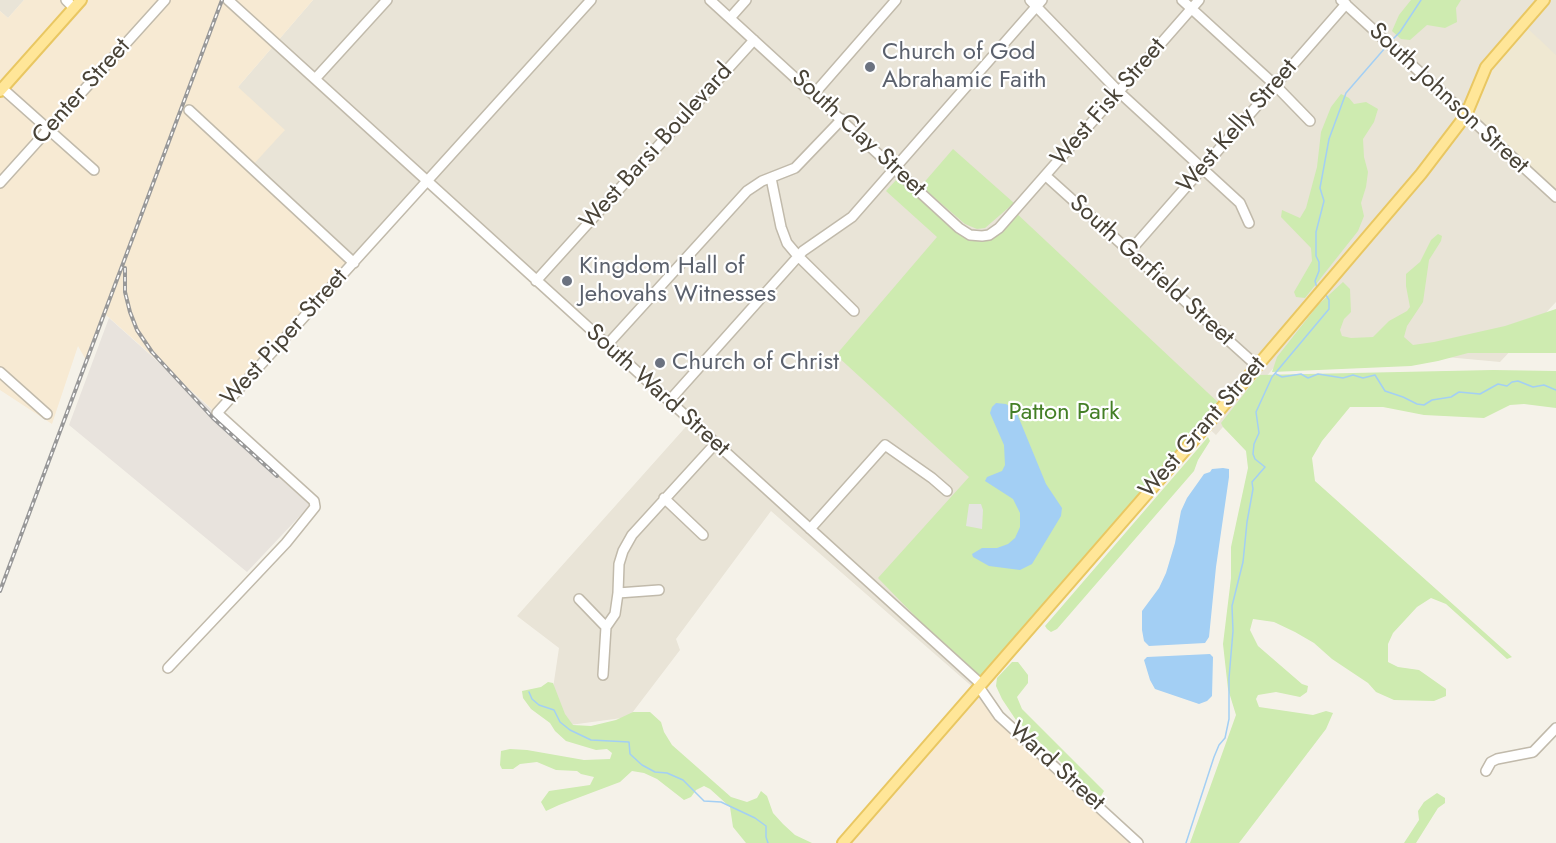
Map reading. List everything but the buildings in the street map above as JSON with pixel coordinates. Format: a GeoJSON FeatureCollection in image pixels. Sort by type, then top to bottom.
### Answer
{"type":"FeatureCollection","features":[{"type":"Feature","properties":{"kind":"main road","name":"West Grant Street"},"geometry":{"type":"LineString","coordinates":[[843,843],[1421,174],[1466,115],[1486,68],[1544,0]]}},
{"type":"Feature","properties":{"kind":"main road"},"geometry":{"type":"LineString","coordinates":[[1,89],[74,2]]}},
{"type":"Feature","properties":{"kind":"street","name":"Center Street"},"geometry":{"type":"LineString","coordinates":[[0,183],[165,0]]}},
{"type":"Feature","properties":{"kind":"street"},"geometry":{"type":"LineString","coordinates":[[315,79],[387,0]]}},
{"type":"Feature","properties":{"kind":"street","name":"West Piper Street"},"geometry":{"type":"LineString","coordinates":[[168,668],[286,543],[315,507],[314,501],[217,413],[591,0]]}},
{"type":"Feature","properties":{"kind":"street","name":"South Clay Street"},"geometry":{"type":"LineString","coordinates":[[710,0],[959,228],[970,235],[989,235],[999,228],[1019,205]]}},
{"type":"Feature","properties":{"kind":"street"},"geometry":{"type":"LineString","coordinates":[[730,18],[746,0]]}},
{"type":"Feature","properties":{"kind":"street"},"geometry":{"type":"LineString","coordinates":[[814,94],[896,0]]}},
{"type":"Feature","properties":{"kind":"street"},"geometry":{"type":"LineString","coordinates":[[1182,0],[1275,85],[1310,121]]}},
{"type":"Feature","properties":{"kind":"street","name":"West Fisk Street"},"geometry":{"type":"LineString","coordinates":[[1019,205],[1199,0]]}},
{"type":"Feature","properties":{"kind":"street","name":"South Ward Street"},"geometry":{"type":"LineString","coordinates":[[231,1],[980,686]]}},
{"type":"Feature","properties":{"kind":"street"},"geometry":{"type":"LineString","coordinates":[[669,401],[798,256],[852,217],[1036,2],[1119,92],[1240,203],[1249,223]]}},
{"type":"Feature","properties":{"kind":"street","name":"South Johnson Street"},"geometry":{"type":"LineString","coordinates":[[1343,2],[1556,197]]}},
{"type":"Feature","properties":{"kind":"street","name":"West Kelly Street"},"geometry":{"type":"LineString","coordinates":[[1130,251],[1275,85],[1343,2]]}},
{"type":"Feature","properties":{"kind":"street","name":"West Barsi Boulevard"},"geometry":{"type":"LineString","coordinates":[[536,281],[754,40]]}},
{"type":"Feature","properties":{"kind":"street"},"geometry":{"type":"LineString","coordinates":[[1,89],[94,170]]}},
{"type":"Feature","properties":{"kind":"street"},"geometry":{"type":"LineString","coordinates":[[189,110],[354,263]]}},
{"type":"Feature","properties":{"kind":"street"},"geometry":{"type":"LineString","coordinates":[[607,345],[747,191],[795,168],[842,119]]}},
{"type":"Feature","properties":{"kind":"street","name":"South Garfield Street"},"geometry":{"type":"LineString","coordinates":[[1046,176],[1257,366]]}},
{"type":"Feature","properties":{"kind":"street"},"geometry":{"type":"LineString","coordinates":[[771,178],[781,227],[788,243],[798,256],[854,311]]}},
{"type":"Feature","properties":{"kind":"street"},"geometry":{"type":"LineString","coordinates":[[0,372],[47,414]]}},
{"type":"Feature","properties":{"kind":"street"},"geometry":{"type":"LineString","coordinates":[[603,675],[606,627],[615,614],[619,564],[623,551],[632,535],[715,444]]}},
{"type":"Feature","properties":{"kind":"street"},"geometry":{"type":"LineString","coordinates":[[810,529],[885,445],[948,492]]}},
{"type":"Feature","properties":{"kind":"street"},"geometry":{"type":"LineString","coordinates":[[664,498],[703,535]]}},
{"type":"Feature","properties":{"kind":"street"},"geometry":{"type":"LineString","coordinates":[[618,593],[659,590]]}},
{"type":"Feature","properties":{"kind":"street"},"geometry":{"type":"LineString","coordinates":[[579,599],[606,627]]}},
{"type":"Feature","properties":{"kind":"street","name":"Ward Street"},"geometry":{"type":"LineString","coordinates":[[980,686],[999,716],[1138,843]]}},
{"type":"Feature","properties":{"kind":"street"},"geometry":{"type":"LineString","coordinates":[[1486,771],[1491,762],[1497,759],[1533,752],[1556,728]]}},
{"type":"Feature","properties":{"kind":"shaded area"},"geometry":{"type":"Polygon","coordinates":[[[0,0],[24,0],[8,18],[0,11],[0,0]]]}},
{"type":"Feature","properties":{"kind":"shaded area"},"geometry":{"type":"Polygon","coordinates":[[[24,0],[313,0],[238,87],[285,130],[251,167],[354,263],[213,410],[105,314],[86,360],[78,346],[52,424],[0,390],[0,11],[8,18],[24,0]]]}},
{"type":"Feature","properties":{"kind":"shaded area"},"geometry":{"type":"Polygon","coordinates":[[[313,0],[1556,0],[1556,302],[1500,362],[1295,343],[1216,435],[1206,426],[976,690],[771,511],[676,639],[680,650],[629,717],[570,725],[552,695],[559,648],[517,616],[691,421],[428,181],[354,263],[251,167],[238,87],[313,0]]]}},
{"type":"Feature","properties":{"kind":"shaded area"},"geometry":{"type":"Polygon","coordinates":[[[1523,24],[1556,55],[1556,197],[1466,115],[1478,83],[1523,24]]]}},
{"type":"Feature","properties":{"kind":"shaded area"},"geometry":{"type":"Polygon","coordinates":[[[109,318],[314,501],[247,572],[69,425],[109,318]]]}},
{"type":"Feature","properties":{"kind":"shaded area"},"geometry":{"type":"Polygon","coordinates":[[[969,504],[981,504],[982,529],[966,526],[969,504]]]}},
{"type":"Feature","properties":{"kind":"shaded area"},"geometry":{"type":"Polygon","coordinates":[[[979,687],[994,707],[1138,843],[843,843],[979,687]]]}},
{"type":"Feature","properties":{"kind":"green space"},"geometry":{"type":"Polygon","coordinates":[[[1411,0],[1461,0],[1456,8],[1457,22],[1445,28],[1427,25],[1410,40],[1401,39],[1392,31],[1399,15],[1411,0]]]}},
{"type":"Feature","properties":{"kind":"green space"},"geometry":{"type":"Polygon","coordinates":[[[1341,94],[1354,104],[1366,102],[1378,109],[1374,122],[1363,139],[1368,172],[1361,203],[1364,216],[1358,231],[1305,298],[1296,297],[1294,292],[1312,261],[1311,248],[1281,217],[1282,210],[1300,218],[1306,208],[1317,167],[1321,132],[1331,107],[1341,94]]]}},
{"type":"Feature","properties":{"kind":"green space"},"geometry":{"type":"Polygon","coordinates":[[[953,149],[1014,203],[985,228],[977,229],[965,224],[921,186],[953,149]]]}},
{"type":"Feature","properties":{"kind":"green space","name":"Patton Park"},"geometry":{"type":"Polygon","coordinates":[[[897,179],[955,231],[961,229],[982,236],[1014,211],[1223,407],[981,684],[878,578],[969,477],[836,355],[937,237],[886,191],[897,179]]]}},
{"type":"Feature","properties":{"kind":"green space"},"geometry":{"type":"Polygon","coordinates":[[[1438,234],[1442,236],[1441,241],[1429,260],[1423,302],[1407,326],[1404,337],[1413,345],[1434,342],[1505,326],[1556,309],[1556,353],[1468,353],[1411,366],[1272,372],[1277,357],[1318,305],[1343,282],[1350,289],[1351,312],[1344,319],[1340,330],[1342,336],[1373,337],[1389,321],[1407,311],[1410,307],[1406,274],[1420,262],[1431,240],[1438,234]]]}},
{"type":"Feature","properties":{"kind":"green space"},"geometry":{"type":"Polygon","coordinates":[[[1493,370],[1556,371],[1556,408],[1524,404],[1510,405],[1484,418],[1424,415],[1383,407],[1350,407],[1322,441],[1312,458],[1315,481],[1512,657],[1507,659],[1446,604],[1431,598],[1417,607],[1393,633],[1388,644],[1388,662],[1398,667],[1419,670],[1446,689],[1446,696],[1434,701],[1394,700],[1376,692],[1368,683],[1332,659],[1314,643],[1295,632],[1274,622],[1253,619],[1250,630],[1258,646],[1302,684],[1308,686],[1307,692],[1300,697],[1276,692],[1258,695],[1256,699],[1259,707],[1313,715],[1326,711],[1333,713],[1326,729],[1239,843],[1190,843],[1236,715],[1228,689],[1223,644],[1231,578],[1231,547],[1248,468],[1246,451],[1221,423],[1259,375],[1493,370]]]}},
{"type":"Feature","properties":{"kind":"green space"},"geometry":{"type":"Polygon","coordinates":[[[1208,437],[1210,441],[1194,471],[1057,629],[1051,632],[1047,629],[1045,626],[1208,437]]]}},
{"type":"Feature","properties":{"kind":"green space"},"geometry":{"type":"Polygon","coordinates":[[[1012,662],[1018,662],[1028,675],[1028,683],[1017,697],[1022,709],[1104,791],[1101,796],[1096,795],[1016,720],[1002,699],[996,686],[997,678],[1012,662]]]}},
{"type":"Feature","properties":{"kind":"green space"},"geometry":{"type":"Polygon","coordinates":[[[548,682],[553,683],[565,714],[573,725],[591,726],[616,720],[633,712],[650,712],[661,722],[672,745],[731,797],[747,802],[757,798],[761,791],[767,796],[773,813],[783,824],[795,835],[812,843],[746,843],[733,827],[730,807],[710,789],[704,786],[684,800],[657,779],[632,771],[620,782],[546,811],[541,802],[549,791],[590,785],[594,777],[577,771],[556,770],[537,762],[520,764],[513,769],[502,769],[501,751],[527,750],[584,760],[610,759],[612,753],[607,749],[596,750],[566,741],[550,723],[531,709],[523,698],[522,691],[541,687],[548,682]]]}},
{"type":"Feature","properties":{"kind":"green space"},"geometry":{"type":"Polygon","coordinates":[[[1437,793],[1445,798],[1445,803],[1438,808],[1416,843],[1404,843],[1419,820],[1418,811],[1424,802],[1437,793]]]}},
{"type":"Feature","properties":{"kind":"water"},"geometry":{"type":"Polygon","coordinates":[[[996,403],[1006,404],[1016,411],[1046,484],[1062,508],[1061,516],[1032,564],[1020,570],[989,566],[973,557],[972,554],[982,548],[997,548],[1008,544],[1015,538],[1020,527],[1020,513],[1013,499],[985,481],[987,477],[1002,471],[1005,465],[1004,445],[990,413],[996,403]]]}},
{"type":"Feature","properties":{"kind":"water"},"geometry":{"type":"Polygon","coordinates":[[[1212,469],[1229,469],[1229,477],[1209,637],[1205,643],[1149,646],[1144,641],[1142,611],[1159,588],[1166,573],[1181,511],[1204,474],[1212,469]]]}},
{"type":"Feature","properties":{"kind":"water"},"geometry":{"type":"Polygon","coordinates":[[[1210,654],[1213,657],[1212,696],[1199,704],[1155,689],[1144,660],[1147,657],[1210,654]]]}},
{"type":"Feature","properties":{"kind":"waterway"},"geometry":{"type":"LineString","coordinates":[[1392,40],[1421,0]]}},
{"type":"Feature","properties":{"kind":"waterway"},"geometry":{"type":"LineString","coordinates":[[1317,288],[1315,281],[1319,271],[1319,262],[1316,256],[1316,232],[1324,201],[1320,188],[1329,139],[1346,93],[1385,48]]}},
{"type":"Feature","properties":{"kind":"waterway"},"geometry":{"type":"LineString","coordinates":[[1186,843],[1214,757],[1225,738],[1229,719],[1232,606],[1243,562],[1252,482],[1265,467],[1255,459],[1253,454],[1259,433],[1256,412],[1272,377],[1329,309],[1329,300],[1326,295]]}},
{"type":"Feature","properties":{"kind":"waterway"},"geometry":{"type":"LineString","coordinates":[[1276,374],[1282,377],[1301,374],[1308,378],[1318,374],[1343,378],[1353,375],[1363,378],[1375,375],[1385,391],[1424,405],[1432,400],[1451,397],[1459,392],[1480,394],[1498,384],[1507,386],[1518,381],[1533,387],[1544,385],[1556,390]]}},
{"type":"Feature","properties":{"kind":"waterway"},"geometry":{"type":"LineString","coordinates":[[529,692],[532,699],[539,705],[554,710],[560,722],[570,730],[591,740],[629,742],[630,754],[642,765],[655,772],[667,773],[683,780],[704,801],[721,802],[755,818],[766,826],[768,843]]}},
{"type":"Feature","properties":{"kind":"railway"},"geometry":{"type":"LineString","coordinates":[[0,591],[222,0]]}},
{"type":"Feature","properties":{"kind":"railway"},"geometry":{"type":"LineString","coordinates":[[125,268],[125,292],[130,312],[137,330],[152,352],[213,418],[277,476]]}},
{"type":"Feature","properties":{"kind":"place","name":"Church of God Abrahamic Faith"},"geometry":{"type":"Point","coordinates":[870,67]}},
{"type":"Feature","properties":{"kind":"place","name":"Kingdom Hall of Jehovahs Witnesses"},"geometry":{"type":"Point","coordinates":[567,281]}},
{"type":"Feature","properties":{"kind":"place","name":"Church of Christ"},"geometry":{"type":"Point","coordinates":[660,363]}}]}
